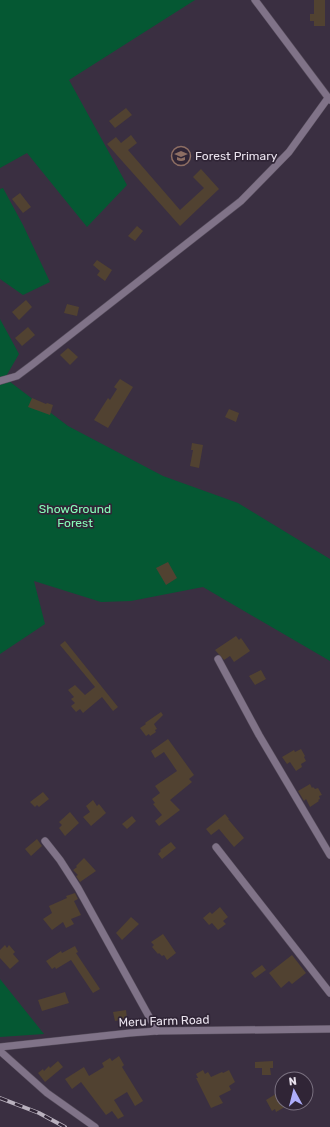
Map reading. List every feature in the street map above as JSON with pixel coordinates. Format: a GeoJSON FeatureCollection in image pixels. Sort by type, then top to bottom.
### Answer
{"type":"FeatureCollection","features":[{"type":"Feature","properties":{"kind":"street"},"geometry":{"type":"LineString","coordinates":[[0,381],[17,376],[241,201],[289,152],[329,99],[255,0]]}},
{"type":"Feature","properties":{"kind":"street"},"geometry":{"type":"LineString","coordinates":[[218,659],[259,735],[330,855]]}},
{"type":"Feature","properties":{"kind":"street"},"geometry":{"type":"LineString","coordinates":[[45,841],[60,860],[78,888],[157,1031]]}},
{"type":"Feature","properties":{"kind":"street"},"geometry":{"type":"LineString","coordinates":[[216,847],[330,993]]}},
{"type":"Feature","properties":{"kind":"street","name":"Meru Farm Road"},"geometry":{"type":"LineString","coordinates":[[0,1047],[130,1032],[330,1029]]}},
{"type":"Feature","properties":{"kind":"street"},"geometry":{"type":"LineString","coordinates":[[0,1051],[47,1093],[95,1127]]}},
{"type":"Feature","properties":{"kind":"green space"},"geometry":{"type":"Polygon","coordinates":[[[0,0],[195,0],[69,80],[127,185],[87,227],[27,153],[0,168],[0,0]]]}},
{"type":"Feature","properties":{"kind":"green space"},"geometry":{"type":"Polygon","coordinates":[[[3,188],[23,225],[50,282],[23,295],[0,279],[0,189],[3,188]]]}},
{"type":"Feature","properties":{"kind":"green space","name":"ShowGround Forest"},"geometry":{"type":"Polygon","coordinates":[[[0,319],[19,354],[5,378],[68,426],[163,476],[238,503],[330,559],[330,661],[203,587],[131,601],[101,602],[34,581],[45,624],[0,654],[0,319]]]}},
{"type":"Feature","properties":{"kind":"green space"},"geometry":{"type":"Polygon","coordinates":[[[0,979],[44,1034],[0,1037],[0,979]]]}},
{"type":"Feature","properties":{"kind":"building"},"geometry":{"type":"Polygon","coordinates":[[[314,0],[325,0],[325,26],[314,26],[314,21],[310,21],[310,14],[314,14],[314,0]]]}},
{"type":"Feature","properties":{"kind":"building"},"geometry":{"type":"Polygon","coordinates":[[[126,108],[132,115],[115,128],[109,121],[126,108]]]}},
{"type":"Feature","properties":{"kind":"building"},"geometry":{"type":"Polygon","coordinates":[[[131,135],[137,143],[128,150],[180,210],[204,188],[193,177],[201,169],[219,189],[180,226],[107,144],[116,137],[121,143],[131,135]]]}},
{"type":"Feature","properties":{"kind":"building"},"geometry":{"type":"Polygon","coordinates":[[[20,193],[31,207],[23,213],[12,199],[20,193]]]}},
{"type":"Feature","properties":{"kind":"building"},"geometry":{"type":"Polygon","coordinates":[[[137,226],[143,231],[135,241],[128,236],[137,226]]]}},
{"type":"Feature","properties":{"kind":"building"},"geometry":{"type":"Polygon","coordinates":[[[97,260],[112,270],[105,281],[97,275],[100,271],[93,265],[97,260]]]}},
{"type":"Feature","properties":{"kind":"building"},"geometry":{"type":"Polygon","coordinates":[[[26,300],[32,307],[19,320],[12,312],[26,300]]]}},
{"type":"Feature","properties":{"kind":"building"},"geometry":{"type":"Polygon","coordinates":[[[67,304],[79,307],[77,316],[64,313],[67,304]]]}},
{"type":"Feature","properties":{"kind":"building"},"geometry":{"type":"Polygon","coordinates":[[[28,327],[35,335],[22,346],[15,338],[28,327]]]}},
{"type":"Feature","properties":{"kind":"building"},"geometry":{"type":"Polygon","coordinates":[[[68,348],[78,357],[70,365],[60,355],[68,348]]]}},
{"type":"Feature","properties":{"kind":"building"},"geometry":{"type":"Polygon","coordinates":[[[120,379],[133,387],[108,428],[94,420],[108,398],[110,400],[117,389],[114,387],[120,379]]]}},
{"type":"Feature","properties":{"kind":"building"},"geometry":{"type":"Polygon","coordinates":[[[32,398],[46,404],[53,405],[50,415],[28,407],[32,398]]]}},
{"type":"Feature","properties":{"kind":"building"},"geometry":{"type":"Polygon","coordinates":[[[229,409],[239,413],[236,422],[225,417],[229,409]]]}},
{"type":"Feature","properties":{"kind":"building"},"geometry":{"type":"Polygon","coordinates":[[[192,443],[203,445],[199,468],[190,466],[193,450],[191,450],[192,443]]]}},
{"type":"Feature","properties":{"kind":"building"},"geometry":{"type":"Polygon","coordinates":[[[168,562],[177,578],[166,585],[156,568],[168,562]]]}},
{"type":"Feature","properties":{"kind":"building"},"geometry":{"type":"Polygon","coordinates":[[[236,636],[239,640],[241,638],[250,651],[234,662],[230,656],[224,660],[215,650],[236,636]]]}},
{"type":"Feature","properties":{"kind":"building"},"geometry":{"type":"Polygon","coordinates":[[[65,641],[118,707],[113,711],[102,697],[83,713],[80,709],[76,712],[71,706],[75,703],[71,699],[74,697],[68,690],[75,685],[85,695],[95,687],[60,645],[65,641]]]}},
{"type":"Feature","properties":{"kind":"building"},"geometry":{"type":"Polygon","coordinates":[[[261,670],[266,679],[255,685],[249,676],[261,670]]]}},
{"type":"Feature","properties":{"kind":"building"},"geometry":{"type":"Polygon","coordinates":[[[161,712],[163,715],[154,724],[157,729],[155,730],[156,732],[150,736],[149,734],[146,736],[140,728],[161,712]]]}},
{"type":"Feature","properties":{"kind":"building"},"geometry":{"type":"Polygon","coordinates":[[[168,739],[194,775],[189,779],[192,782],[170,800],[180,810],[159,826],[155,821],[162,815],[153,804],[155,803],[152,799],[160,793],[155,786],[177,771],[164,752],[155,758],[151,751],[168,739]]]}},
{"type":"Feature","properties":{"kind":"building"},"geometry":{"type":"Polygon","coordinates":[[[301,749],[306,761],[301,764],[302,767],[296,771],[290,762],[287,764],[282,757],[294,750],[295,752],[301,749]]]}},
{"type":"Feature","properties":{"kind":"building"},"geometry":{"type":"Polygon","coordinates":[[[310,784],[312,788],[318,788],[322,795],[319,796],[319,801],[310,807],[306,799],[304,801],[298,791],[310,784]]]}},
{"type":"Feature","properties":{"kind":"building"},"geometry":{"type":"Polygon","coordinates":[[[43,792],[49,799],[39,807],[37,805],[35,807],[30,802],[43,792]]]}},
{"type":"Feature","properties":{"kind":"building"},"geometry":{"type":"Polygon","coordinates":[[[93,800],[97,806],[99,804],[106,813],[91,826],[83,817],[90,812],[86,806],[93,800]]]}},
{"type":"Feature","properties":{"kind":"building"},"geometry":{"type":"Polygon","coordinates":[[[70,812],[79,823],[65,836],[59,828],[62,825],[59,822],[70,812]]]}},
{"type":"Feature","properties":{"kind":"building"},"geometry":{"type":"Polygon","coordinates":[[[225,814],[244,838],[234,847],[219,829],[211,835],[206,829],[225,814]]]}},
{"type":"Feature","properties":{"kind":"building"},"geometry":{"type":"Polygon","coordinates":[[[132,816],[136,821],[127,829],[122,824],[132,816]]]}},
{"type":"Feature","properties":{"kind":"building"},"geometry":{"type":"Polygon","coordinates":[[[37,839],[42,846],[31,856],[25,849],[37,839]]]}},
{"type":"Feature","properties":{"kind":"building"},"geometry":{"type":"Polygon","coordinates":[[[171,842],[176,848],[162,859],[158,854],[161,851],[160,850],[171,842]]]}},
{"type":"Feature","properties":{"kind":"building"},"geometry":{"type":"Polygon","coordinates":[[[84,858],[96,871],[80,882],[76,876],[78,875],[73,870],[84,858]]]}},
{"type":"Feature","properties":{"kind":"building"},"geometry":{"type":"Polygon","coordinates":[[[75,893],[78,899],[74,901],[81,915],[71,919],[74,924],[66,928],[63,922],[52,930],[43,919],[52,913],[49,906],[67,898],[66,896],[75,893]]]}},
{"type":"Feature","properties":{"kind":"building"},"geometry":{"type":"Polygon","coordinates":[[[220,907],[228,917],[223,921],[226,924],[218,930],[212,923],[209,925],[203,918],[210,912],[212,914],[220,907]]]}},
{"type":"Feature","properties":{"kind":"building"},"geometry":{"type":"Polygon","coordinates":[[[131,917],[139,924],[122,940],[116,933],[131,917]]]}},
{"type":"Feature","properties":{"kind":"building"},"geometry":{"type":"Polygon","coordinates":[[[163,934],[176,953],[167,960],[164,955],[162,956],[159,953],[158,954],[152,947],[154,945],[151,942],[163,934]]]}},
{"type":"Feature","properties":{"kind":"building"},"geometry":{"type":"Polygon","coordinates":[[[5,945],[7,948],[9,945],[15,952],[13,954],[19,961],[10,969],[0,958],[0,950],[5,945]]]}},
{"type":"Feature","properties":{"kind":"building"},"geometry":{"type":"Polygon","coordinates":[[[75,946],[78,952],[76,953],[100,989],[93,993],[71,960],[56,969],[55,967],[52,969],[46,961],[61,951],[62,953],[75,946]]]}},
{"type":"Feature","properties":{"kind":"building"},"geometry":{"type":"Polygon","coordinates":[[[292,955],[306,973],[292,984],[289,981],[281,988],[269,973],[292,955]]]}},
{"type":"Feature","properties":{"kind":"building"},"geometry":{"type":"Polygon","coordinates":[[[262,965],[266,970],[255,978],[251,973],[262,965]]]}},
{"type":"Feature","properties":{"kind":"building"},"geometry":{"type":"Polygon","coordinates":[[[65,992],[69,1003],[42,1011],[38,1000],[65,992]]]}},
{"type":"Feature","properties":{"kind":"building"},"geometry":{"type":"Polygon","coordinates":[[[126,1010],[127,1019],[115,1021],[113,1012],[126,1010]]]}},
{"type":"Feature","properties":{"kind":"building"},"geometry":{"type":"Polygon","coordinates":[[[119,1056],[124,1065],[122,1067],[143,1101],[135,1106],[127,1092],[114,1100],[124,1116],[118,1119],[112,1111],[106,1115],[81,1082],[72,1089],[65,1079],[84,1067],[89,1076],[104,1067],[102,1063],[110,1058],[112,1061],[119,1056]]]}},
{"type":"Feature","properties":{"kind":"building"},"geometry":{"type":"Polygon","coordinates":[[[58,1061],[63,1067],[45,1082],[38,1073],[43,1069],[44,1071],[49,1066],[50,1068],[58,1061]]]}},
{"type":"Feature","properties":{"kind":"building"},"geometry":{"type":"Polygon","coordinates":[[[273,1061],[273,1068],[270,1068],[271,1075],[262,1075],[262,1068],[255,1068],[255,1062],[273,1061]]]}},
{"type":"Feature","properties":{"kind":"building"},"geometry":{"type":"Polygon","coordinates":[[[203,1070],[205,1074],[208,1072],[211,1077],[229,1070],[235,1082],[229,1086],[231,1090],[219,1096],[223,1103],[211,1108],[196,1078],[198,1078],[196,1074],[203,1070]]]}},
{"type":"Feature","properties":{"kind":"building"},"geometry":{"type":"Polygon","coordinates":[[[274,1095],[274,1110],[272,1111],[266,1100],[274,1095]]]}},
{"type":"Feature","properties":{"kind":"railway"},"geometry":{"type":"LineString","coordinates":[[0,1098],[39,1113],[65,1127]]}},
{"type":"Feature","properties":{"kind":"place","name":"Forest Primary"},"geometry":{"type":"Point","coordinates":[181,156]}}]}
